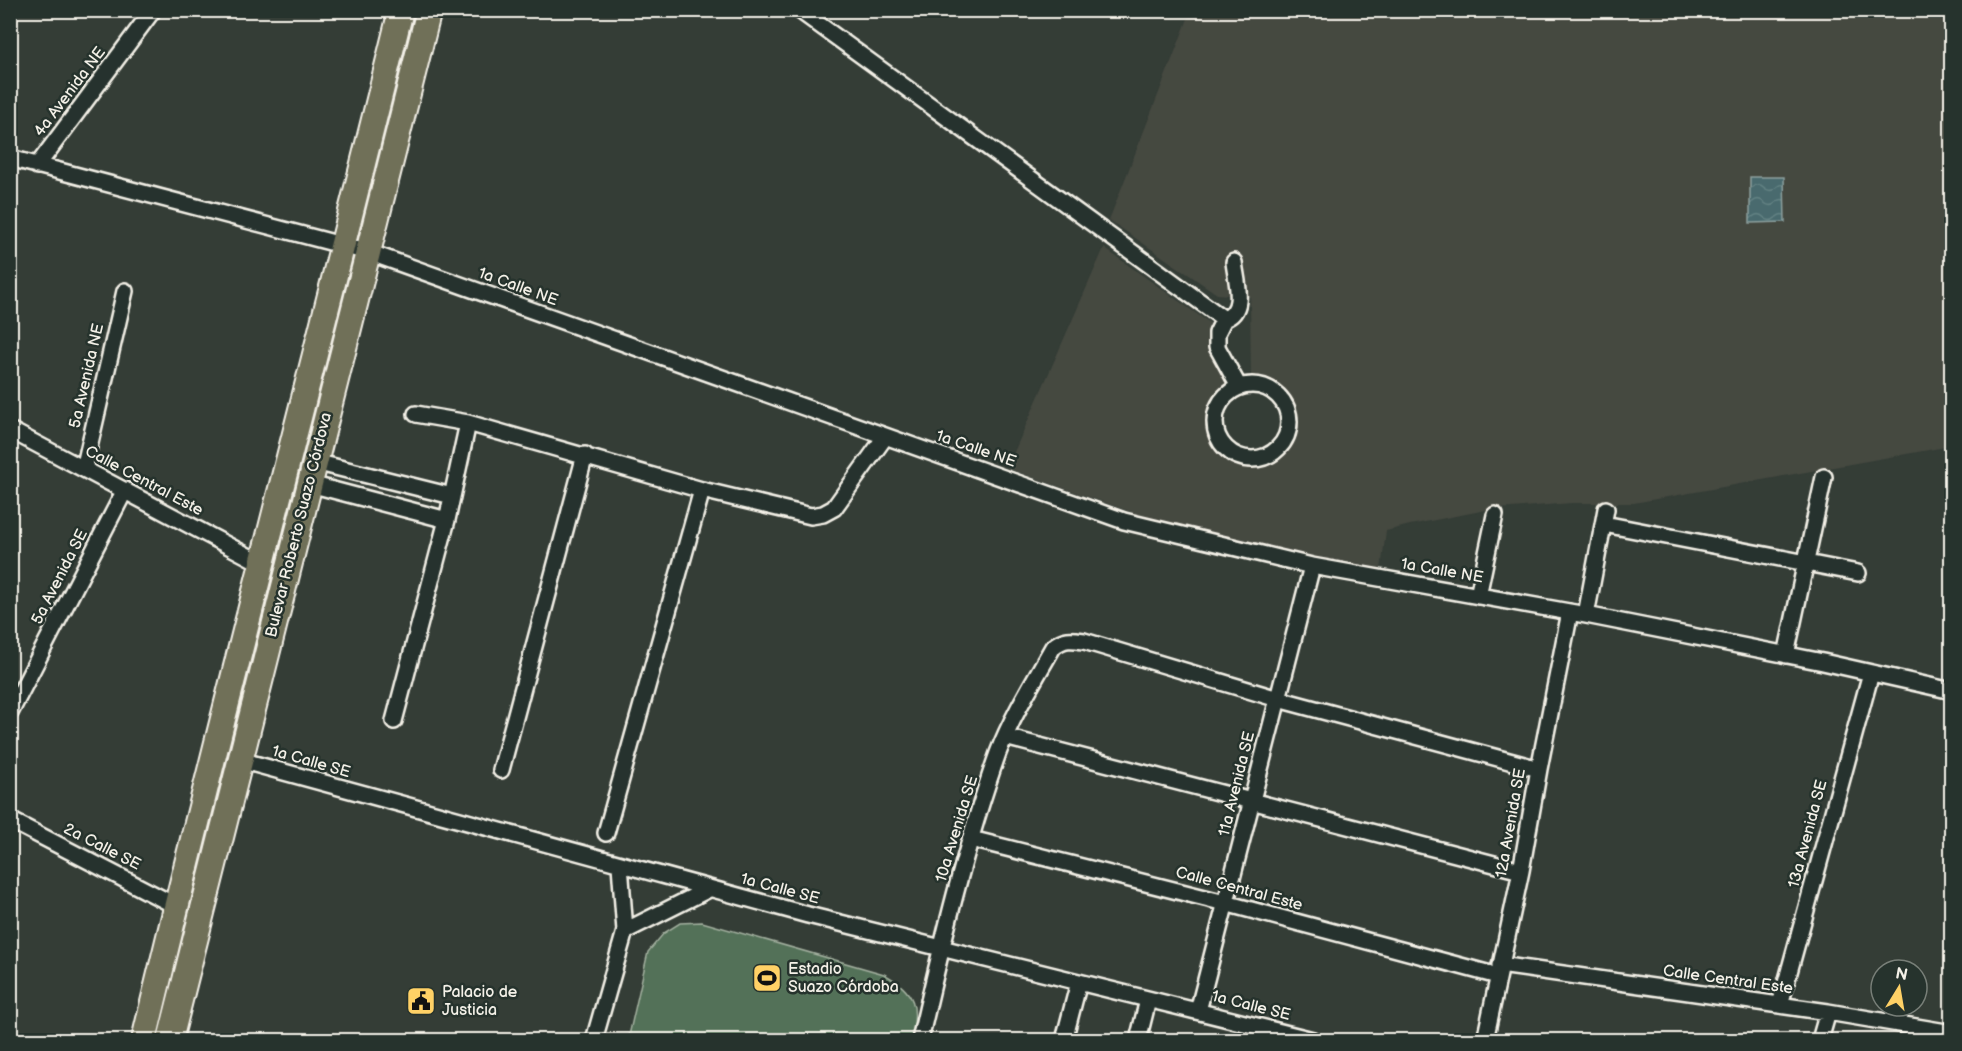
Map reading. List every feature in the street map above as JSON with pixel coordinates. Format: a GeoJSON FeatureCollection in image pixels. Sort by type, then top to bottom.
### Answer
{"type":"FeatureCollection","features":[{"type":"Feature","properties":{"kind":"main road","name":"Bulevar Roberto Suazo Córdova"},"geometry":{"type":"LineString","coordinates":[[144,1041],[261,563],[344,244],[401,10]]}},
{"type":"Feature","properties":{"kind":"main road","name":"Bulevar Roberto Suazo Córdova"},"geometry":{"type":"LineString","coordinates":[[170,1041],[429,10]]}},
{"type":"Feature","properties":{"kind":"street","name":"4a Avenida NE"},"geometry":{"type":"LineString","coordinates":[[37,166],[153,10]]}},
{"type":"Feature","properties":{"kind":"street"},"geometry":{"type":"LineString","coordinates":[[799,10],[1224,319]]}},
{"type":"Feature","properties":{"kind":"street","name":"1a Calle NE"},"geometry":{"type":"LineString","coordinates":[[10,158],[344,244],[1124,521],[1312,566],[1586,615],[1952,691]]}},
{"type":"Feature","properties":{"kind":"street"},"geometry":{"type":"LineString","coordinates":[[1234,262],[1239,301],[1231,316],[1224,319],[1217,333],[1217,347],[1239,387]]}},
{"type":"Feature","properties":{"kind":"street","name":"5a Avenida NE"},"geometry":{"type":"LineString","coordinates":[[84,469],[125,291]]}},
{"type":"Feature","properties":{"kind":"street"},"geometry":{"type":"LineString","coordinates":[[1251,385],[1273,391],[1282,399],[1288,410],[1290,421],[1284,443],[1266,458],[1254,460],[1232,454],[1217,435],[1216,412],[1229,393],[1239,387],[1251,385]]}},
{"type":"Feature","properties":{"kind":"street"},"geometry":{"type":"LineString","coordinates":[[416,414],[468,423],[702,489],[811,516],[823,514],[834,508],[885,437]]}},
{"type":"Feature","properties":{"kind":"street"},"geometry":{"type":"LineString","coordinates":[[394,721],[447,520],[468,423]]}},
{"type":"Feature","properties":{"kind":"street","name":"Calle Central Este"},"geometry":{"type":"LineString","coordinates":[[10,430],[261,563]]}},
{"type":"Feature","properties":{"kind":"street"},"geometry":{"type":"LineString","coordinates":[[501,770],[585,455]]}},
{"type":"Feature","properties":{"kind":"street"},"geometry":{"type":"LineString","coordinates":[[313,473],[452,496]]}},
{"type":"Feature","properties":{"kind":"street"},"geometry":{"type":"LineString","coordinates":[[313,473],[447,520]]}},
{"type":"Feature","properties":{"kind":"street"},"geometry":{"type":"LineString","coordinates":[[1786,655],[1824,477]]}},
{"type":"Feature","properties":{"kind":"street"},"geometry":{"type":"LineString","coordinates":[[606,833],[702,489]]}},
{"type":"Feature","properties":{"kind":"street","name":"5a Avenida SE"},"geometry":{"type":"LineString","coordinates":[[10,713],[124,490]]}},
{"type":"Feature","properties":{"kind":"street"},"geometry":{"type":"LineString","coordinates":[[1478,596],[1494,515]]}},
{"type":"Feature","properties":{"kind":"street"},"geometry":{"type":"LineString","coordinates":[[1586,615],[1605,517],[1858,573]]}},
{"type":"Feature","properties":{"kind":"street","name":"11a Avenida SE"},"geometry":{"type":"LineString","coordinates":[[1198,1011],[1312,566]]}},
{"type":"Feature","properties":{"kind":"street","name":"12a Avenida SE"},"geometry":{"type":"LineString","coordinates":[[1485,1041],[1521,871],[1570,612]]}},
{"type":"Feature","properties":{"kind":"street","name":"10a Avenida SE"},"geometry":{"type":"LineString","coordinates":[[920,1041],[940,949],[971,839],[1005,737],[1053,647],[1069,638],[1084,641],[1278,699]]}},
{"type":"Feature","properties":{"kind":"street","name":"13a Avenida SE"},"geometry":{"type":"LineString","coordinates":[[1780,1005],[1871,673]]}},
{"type":"Feature","properties":{"kind":"street"},"geometry":{"type":"LineString","coordinates":[[1278,699],[1539,769]]}},
{"type":"Feature","properties":{"kind":"street"},"geometry":{"type":"LineString","coordinates":[[1005,737],[1521,871]]}},
{"type":"Feature","properties":{"kind":"street","name":"1a Calle SE"},"geometry":{"type":"LineString","coordinates":[[240,760],[709,889],[940,949],[1198,1011],[1259,1034],[1313,1041]]}},
{"type":"Feature","properties":{"kind":"street","name":"2a Calle SE"},"geometry":{"type":"LineString","coordinates":[[10,820],[176,906]]}},
{"type":"Feature","properties":{"kind":"street","name":"Calle Central Este"},"geometry":{"type":"LineString","coordinates":[[971,839],[1499,970],[1780,1005],[1952,1033]]}},
{"type":"Feature","properties":{"kind":"street"},"geometry":{"type":"LineString","coordinates":[[594,1041],[625,931],[620,865]]}},
{"type":"Feature","properties":{"kind":"street"},"geometry":{"type":"LineString","coordinates":[[625,931],[709,889]]}},
{"type":"Feature","properties":{"kind":"street"},"geometry":{"type":"LineString","coordinates":[[1064,1041],[1079,982]]}},
{"type":"Feature","properties":{"kind":"street"},"geometry":{"type":"LineString","coordinates":[[1138,1041],[1148,1000]]}},
{"type":"Feature","properties":{"kind":"street"},"geometry":{"type":"LineString","coordinates":[[1820,1041],[1828,1012]]}},
{"type":"Feature","properties":{"kind":"shaded area"},"geometry":{"type":"Polygon","coordinates":[[[1191,11],[1951,11],[1951,446],[1634,503],[1572,503],[1486,510],[1410,525],[1386,531],[1381,570],[1254,544],[1134,513],[1007,468],[1104,248],[1221,331],[1227,382],[1219,389],[1210,404],[1207,420],[1211,438],[1219,456],[1256,469],[1277,459],[1293,444],[1296,427],[1294,404],[1284,388],[1267,379],[1251,376],[1250,297],[1217,294],[1109,220],[1191,11]]]}},
{"type":"Feature","properties":{"kind":"green space","name":"Estadio Suazo Córdoba"},"geometry":{"type":"Polygon","coordinates":[[[702,922],[884,974],[903,987],[912,1001],[915,1018],[911,1040],[628,1040],[648,952],[664,933],[680,923],[702,922]]]}},
{"type":"Feature","properties":{"kind":"water"},"geometry":{"type":"Polygon","coordinates":[[[1750,177],[1784,177],[1785,222],[1750,223],[1750,177]]]}},
{"type":"Feature","properties":{"kind":"place","name":"Estadio Suazo Córdoba"},"geometry":{"type":"Point","coordinates":[767,978]}},
{"type":"Feature","properties":{"kind":"place","name":"Palacio de Justicia"},"geometry":{"type":"Point","coordinates":[421,1001]}}]}
